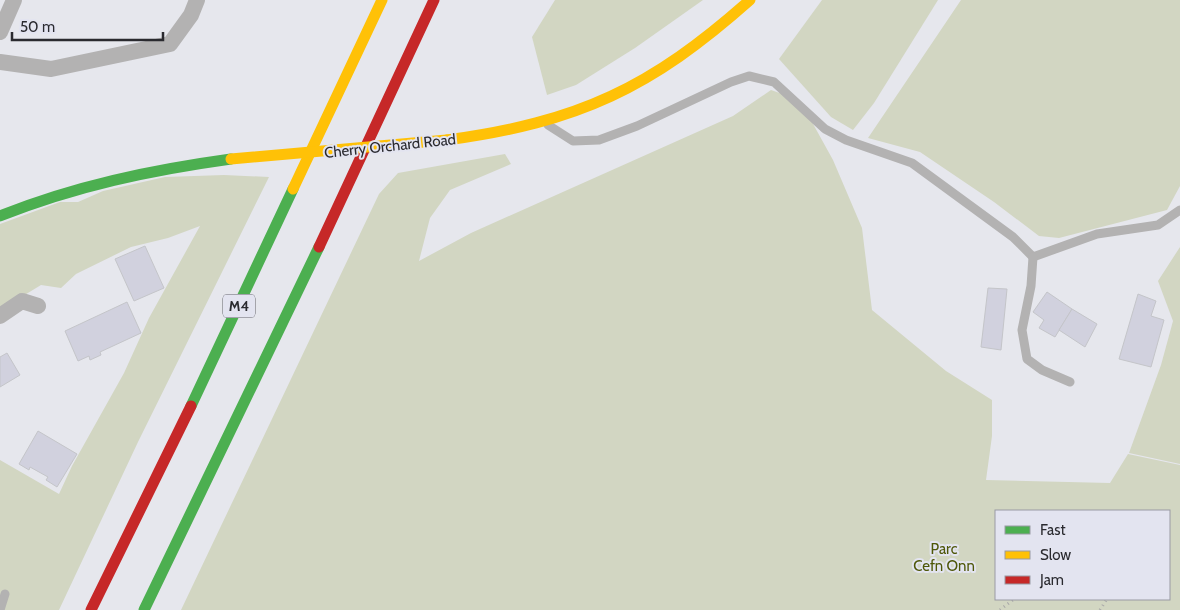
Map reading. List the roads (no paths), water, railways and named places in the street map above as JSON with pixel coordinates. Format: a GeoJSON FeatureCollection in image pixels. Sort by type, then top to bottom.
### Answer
{"type":"FeatureCollection","features":[{"type":"Feature","properties":{"kind":"main road","name":"M4"},"geometry":{"type":"LineString","coordinates":[[92,610],[221,343],[382,0]]}},
{"type":"Feature","properties":{"kind":"main road"},"geometry":{"type":"LineString","coordinates":[[144,610],[258,376],[434,0]]}},
{"type":"Feature","properties":{"kind":"main road","name":"Cherry Orchard Road"},"geometry":{"type":"LineString","coordinates":[[1,213],[115,178],[231,159],[447,140],[502,133],[545,124],[588,109],[645,82],[705,41],[750,0]]}},
{"type":"Feature","properties":{"kind":"street"},"geometry":{"type":"LineString","coordinates":[[0,32],[14,0]]}},
{"type":"Feature","properties":{"kind":"street"},"geometry":{"type":"LineString","coordinates":[[0,62],[51,69],[170,44],[191,15],[197,0]]}},
{"type":"Feature","properties":{"kind":"street"},"geometry":{"type":"LineString","coordinates":[[0,316],[22,301],[38,306]]}},
{"type":"Feature","properties":{"kind":"lane"},"geometry":{"type":"LineString","coordinates":[[545,124],[573,141],[599,140],[637,126],[730,82],[749,76],[774,82],[825,129],[846,140],[912,163],[1014,237],[1033,257],[1031,286],[1022,330],[1027,358],[1042,370],[1070,382]]}},
{"type":"Feature","properties":{"kind":"lane"},"geometry":{"type":"LineString","coordinates":[[1033,257],[1097,234],[1158,225],[1180,210]]}},
{"type":"Feature","properties":{"kind":"lane"},"geometry":{"type":"LineString","coordinates":[[0,610],[5,594]]}},
{"type":"Feature","properties":{"kind":"park label","name":"Parc Cefn Onn"},"geometry":{"type":"Point","coordinates":[944,558]}}]}
